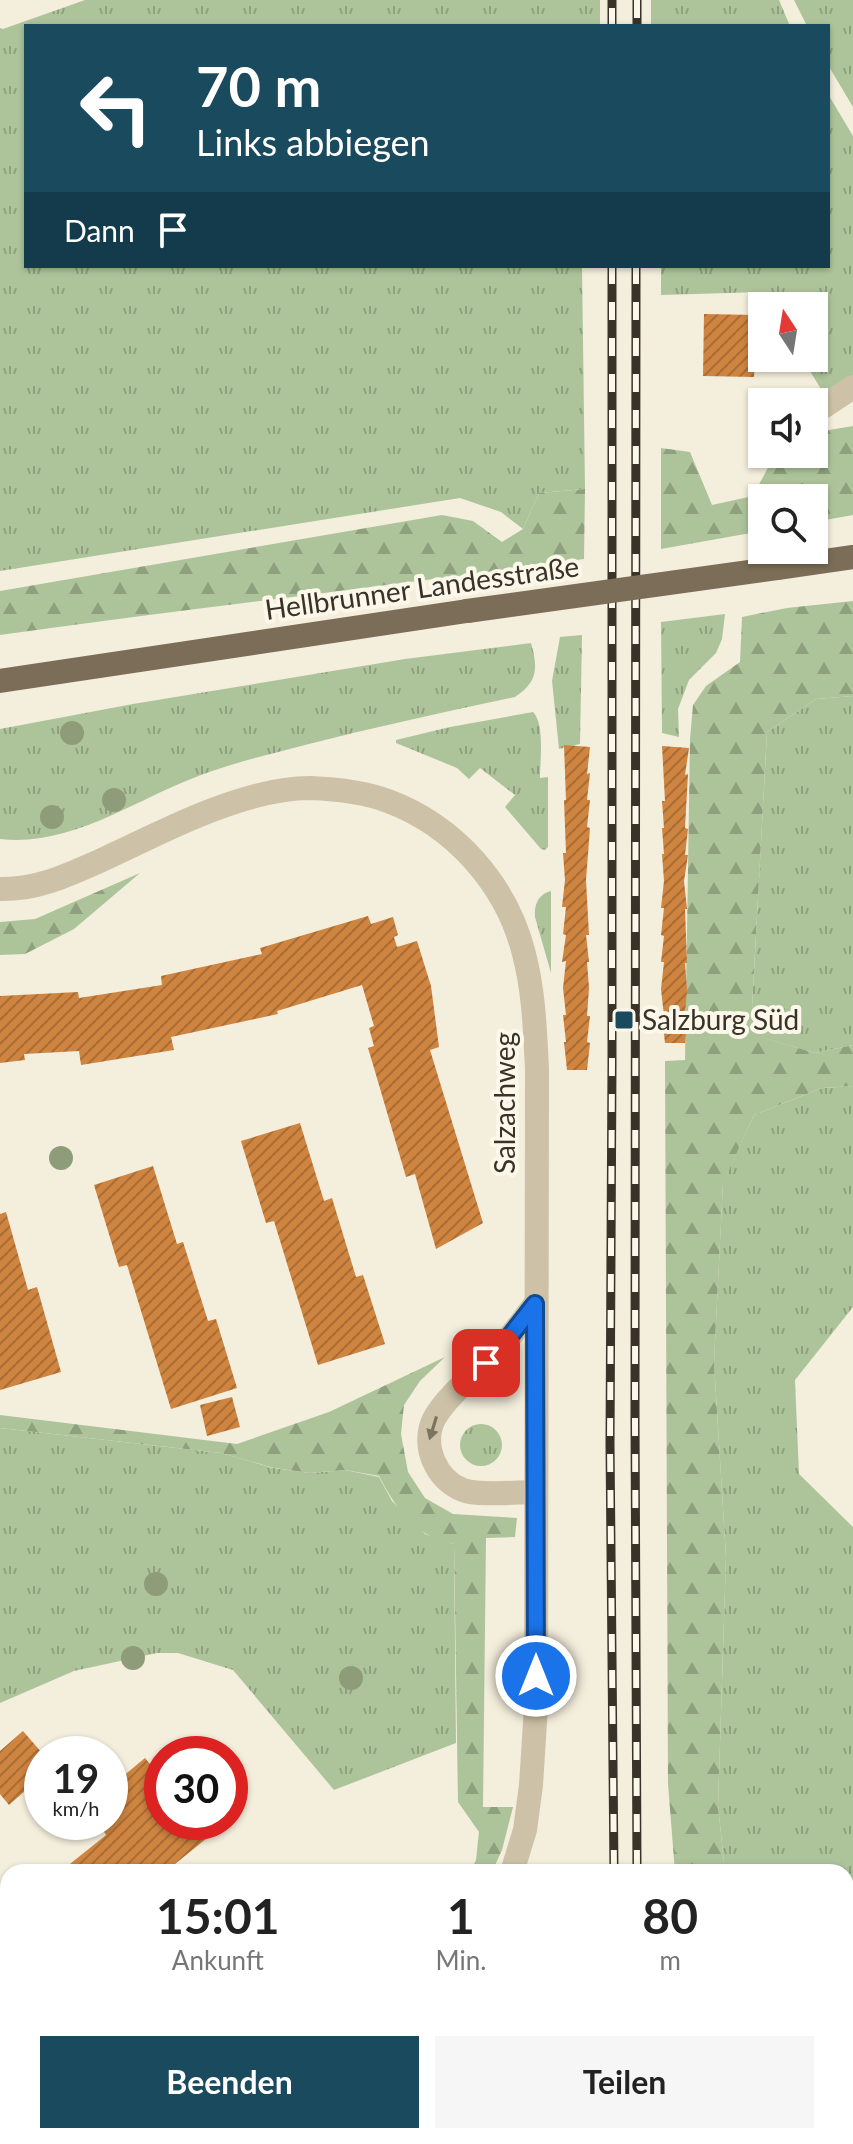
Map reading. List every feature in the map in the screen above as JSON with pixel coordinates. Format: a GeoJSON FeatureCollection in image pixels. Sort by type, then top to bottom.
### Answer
{"type":"FeatureCollection","features":[{"type":"Feature","properties":{"kind":"main road","name":"Hellbrunner Landesstraße"},"geometry":{"type":"LineString","coordinates":[[0,681],[853,557]]}},
{"type":"Feature","properties":{"kind":"street"},"geometry":{"type":"LineString","coordinates":[[828,404],[853,387]]}},
{"type":"Feature","properties":{"kind":"street","name":"Salzachweg"},"geometry":{"type":"LineString","coordinates":[[0,889],[58,880],[182,821],[217,808],[257,796],[307,788],[347,791],[386,800],[420,815],[449,836],[477,863],[497,889],[524,953],[531,990],[537,1069],[536,1707],[525,1830],[514,1864]]}},
{"type":"Feature","properties":{"kind":"street"},"geometry":{"type":"LineString","coordinates":[[535,1304],[503,1345],[452,1397],[435,1418],[428,1435],[431,1455],[443,1478],[464,1491],[536,1492]]}},
{"type":"Feature","properties":{"kind":"green space"},"geometry":{"type":"Polygon","coordinates":[[[85,0],[600,0],[600,24],[24,24],[24,268],[582,268],[585,489],[539,493],[523,529],[501,512],[460,498],[0,571],[0,28],[85,0]]]}},
{"type":"Feature","properties":{"kind":"green space"},"geometry":{"type":"Polygon","coordinates":[[[651,0],[779,0],[789,24],[651,24],[651,0]]]}},
{"type":"Feature","properties":{"kind":"green space"},"geometry":{"type":"Polygon","coordinates":[[[794,0],[853,0],[853,107],[830,68],[830,24],[806,24],[794,0]]]}},
{"type":"Feature","properties":{"kind":"green space"},"geometry":{"type":"Polygon","coordinates":[[[830,97],[853,136],[853,375],[828,391],[828,388],[820,388],[811,372],[828,372],[828,292],[661,295],[661,268],[830,268],[830,97]]]}},
{"type":"Feature","properties":{"kind":"green space"},"geometry":{"type":"Polygon","coordinates":[[[853,426],[853,515],[828,519],[828,484],[759,484],[768,468],[828,468],[829,430],[853,426]]]}},
{"type":"Feature","properties":{"kind":"green space"},"geometry":{"type":"Polygon","coordinates":[[[661,448],[690,452],[712,505],[748,497],[748,533],[661,549],[661,448]]]}},
{"type":"Feature","properties":{"kind":"green space"},"geometry":{"type":"Polygon","coordinates":[[[585,489],[584,559],[0,635],[0,591],[442,515],[473,521],[502,542],[523,529],[539,493],[585,489]]]}},
{"type":"Feature","properties":{"kind":"green space"},"geometry":{"type":"Polygon","coordinates":[[[853,601],[853,696],[816,699],[767,732],[752,1008],[762,1037],[815,1053],[853,1045],[853,1086],[822,1088],[754,1115],[723,1183],[714,1362],[726,1557],[718,1806],[724,1864],[674,1864],[668,1784],[665,1061],[685,1060],[693,705],[706,686],[740,662],[742,617],[787,608],[853,601]]]}},
{"type":"Feature","properties":{"kind":"green space"},"geometry":{"type":"Polygon","coordinates":[[[725,614],[722,639],[716,653],[689,680],[678,709],[679,737],[662,733],[661,622],[725,614]]]}},
{"type":"Feature","properties":{"kind":"green space"},"geometry":{"type":"Polygon","coordinates":[[[582,635],[580,744],[559,749],[552,681],[560,637],[582,635]]]}},
{"type":"Feature","properties":{"kind":"green space"},"geometry":{"type":"Polygon","coordinates":[[[531,643],[534,674],[528,686],[515,697],[238,763],[176,785],[78,829],[53,836],[27,840],[0,839],[0,729],[405,659],[531,643]]]}},
{"type":"Feature","properties":{"kind":"green space"},"geometry":{"type":"Polygon","coordinates":[[[853,696],[853,1045],[815,1053],[761,1037],[752,1008],[767,732],[816,699],[853,696]]]}},
{"type":"Feature","properties":{"kind":"green space"},"geometry":{"type":"Polygon","coordinates":[[[533,712],[540,733],[540,778],[548,777],[548,847],[545,850],[505,807],[515,795],[480,768],[469,779],[457,768],[396,743],[396,740],[450,727],[533,712]]]}},
{"type":"Feature","properties":{"kind":"green space"},"geometry":{"type":"Polygon","coordinates":[[[140,873],[74,929],[25,954],[0,955],[0,922],[35,919],[140,873]]]}},
{"type":"Feature","properties":{"kind":"green space"},"geometry":{"type":"Polygon","coordinates":[[[551,891],[551,973],[535,913],[540,897],[551,891]]]}},
{"type":"Feature","properties":{"kind":"green space"},"geometry":{"type":"Polygon","coordinates":[[[853,1086],[853,1307],[795,1380],[799,1474],[853,1527],[853,1864],[724,1864],[718,1806],[726,1557],[714,1362],[723,1182],[754,1115],[822,1088],[853,1086]]]}},
{"type":"Feature","properties":{"kind":"green space"},"geometry":{"type":"Polygon","coordinates":[[[445,1357],[420,1381],[404,1405],[401,1434],[408,1472],[425,1498],[453,1514],[517,1518],[515,1537],[486,1538],[483,1807],[513,1807],[496,1864],[474,1864],[479,1832],[458,1802],[454,1544],[430,1536],[409,1521],[379,1476],[345,1470],[310,1473],[274,1468],[221,1453],[0,1428],[0,1415],[237,1444],[329,1412],[445,1357]]]}},
{"type":"Feature","properties":{"kind":"green space"},"geometry":{"type":"Polygon","coordinates":[[[481,1424],[496,1430],[502,1445],[496,1460],[481,1466],[466,1460],[460,1445],[466,1430],[481,1424]]]}},
{"type":"Feature","properties":{"kind":"green space"},"geometry":{"type":"Polygon","coordinates":[[[0,1428],[221,1453],[273,1468],[310,1473],[345,1470],[379,1477],[392,1501],[425,1534],[454,1544],[456,1743],[334,1790],[233,1670],[178,1653],[157,1653],[74,1671],[0,1703],[0,1428]]]}},
{"type":"Feature","properties":{"kind":"building"},"geometry":{"type":"Polygon","coordinates":[[[704,314],[748,315],[748,372],[754,372],[754,377],[703,376],[704,314]]]}},
{"type":"Feature","properties":{"kind":"building"},"geometry":{"type":"Polygon","coordinates":[[[564,745],[590,747],[587,827],[590,828],[586,880],[589,935],[586,935],[589,962],[587,1016],[590,1016],[587,1070],[567,1070],[564,1042],[564,745]]]}},
{"type":"Feature","properties":{"kind":"building"},"geometry":{"type":"Polygon","coordinates":[[[662,746],[689,748],[685,775],[688,774],[685,855],[688,855],[684,881],[687,909],[685,1017],[688,1017],[685,1043],[665,1043],[662,1016],[662,801],[665,801],[662,746]]]}},
{"type":"Feature","properties":{"kind":"building"},"geometry":{"type":"Polygon","coordinates":[[[368,916],[371,924],[393,917],[398,935],[394,937],[397,947],[417,941],[431,986],[439,1047],[430,1050],[483,1223],[436,1249],[415,1174],[406,1177],[368,1048],[374,1046],[369,1028],[374,1026],[362,985],[277,1011],[278,1014],[171,1037],[174,1050],[81,1065],[79,1051],[24,1054],[25,1060],[0,1063],[0,996],[78,992],[79,998],[162,985],[161,976],[262,954],[260,948],[368,916]]]}},
{"type":"Feature","properties":{"kind":"building"},"geometry":{"type":"Polygon","coordinates":[[[300,1123],[324,1201],[332,1198],[356,1277],[363,1275],[385,1344],[318,1365],[274,1221],[266,1223],[241,1141],[300,1123]]]}},
{"type":"Feature","properties":{"kind":"building"},"geometry":{"type":"Polygon","coordinates":[[[153,1166],[177,1244],[183,1242],[208,1321],[216,1319],[237,1388],[171,1409],[127,1265],[119,1267],[94,1185],[153,1166]]]}},
{"type":"Feature","properties":{"kind":"building"},"geometry":{"type":"Polygon","coordinates":[[[6,1212],[28,1290],[37,1287],[61,1372],[0,1390],[0,1214],[6,1212]]]}},
{"type":"Feature","properties":{"kind":"building"},"geometry":{"type":"Polygon","coordinates":[[[232,1397],[240,1427],[207,1436],[200,1405],[232,1397]]]}},
{"type":"Feature","properties":{"kind":"building"},"geometry":{"type":"Polygon","coordinates":[[[23,1731],[27,1736],[24,1736],[24,1792],[9,1805],[0,1794],[0,1751],[23,1731]]]}},
{"type":"Feature","properties":{"kind":"building"},"geometry":{"type":"Polygon","coordinates":[[[144,1759],[144,1840],[205,1840],[175,1864],[70,1864],[100,1840],[128,1840],[128,1772],[144,1759]]]}},
{"type":"Feature","properties":{"kind":"railway"},"geometry":{"type":"LineString","coordinates":[[612,0],[612,24]]}},
{"type":"Feature","properties":{"kind":"railway"},"geometry":{"type":"LineString","coordinates":[[637,0],[637,24]]}},
{"type":"Feature","properties":{"kind":"railway"},"geometry":{"type":"LineString","coordinates":[[612,268],[610,1444],[614,1864]]}},
{"type":"Feature","properties":{"kind":"railway"},"geometry":{"type":"LineString","coordinates":[[636,268],[637,1864]]}},
{"type":"Feature","properties":{"kind":"place","name":"Salzburg Süd"},"geometry":{"type":"Point","coordinates":[624,1020]}},
{"type":"Feature","properties":{"kind":"route"},"geometry":{"type":"LineString","coordinates":[[486,1363],[535,1304],[536,1676]]}}]}
